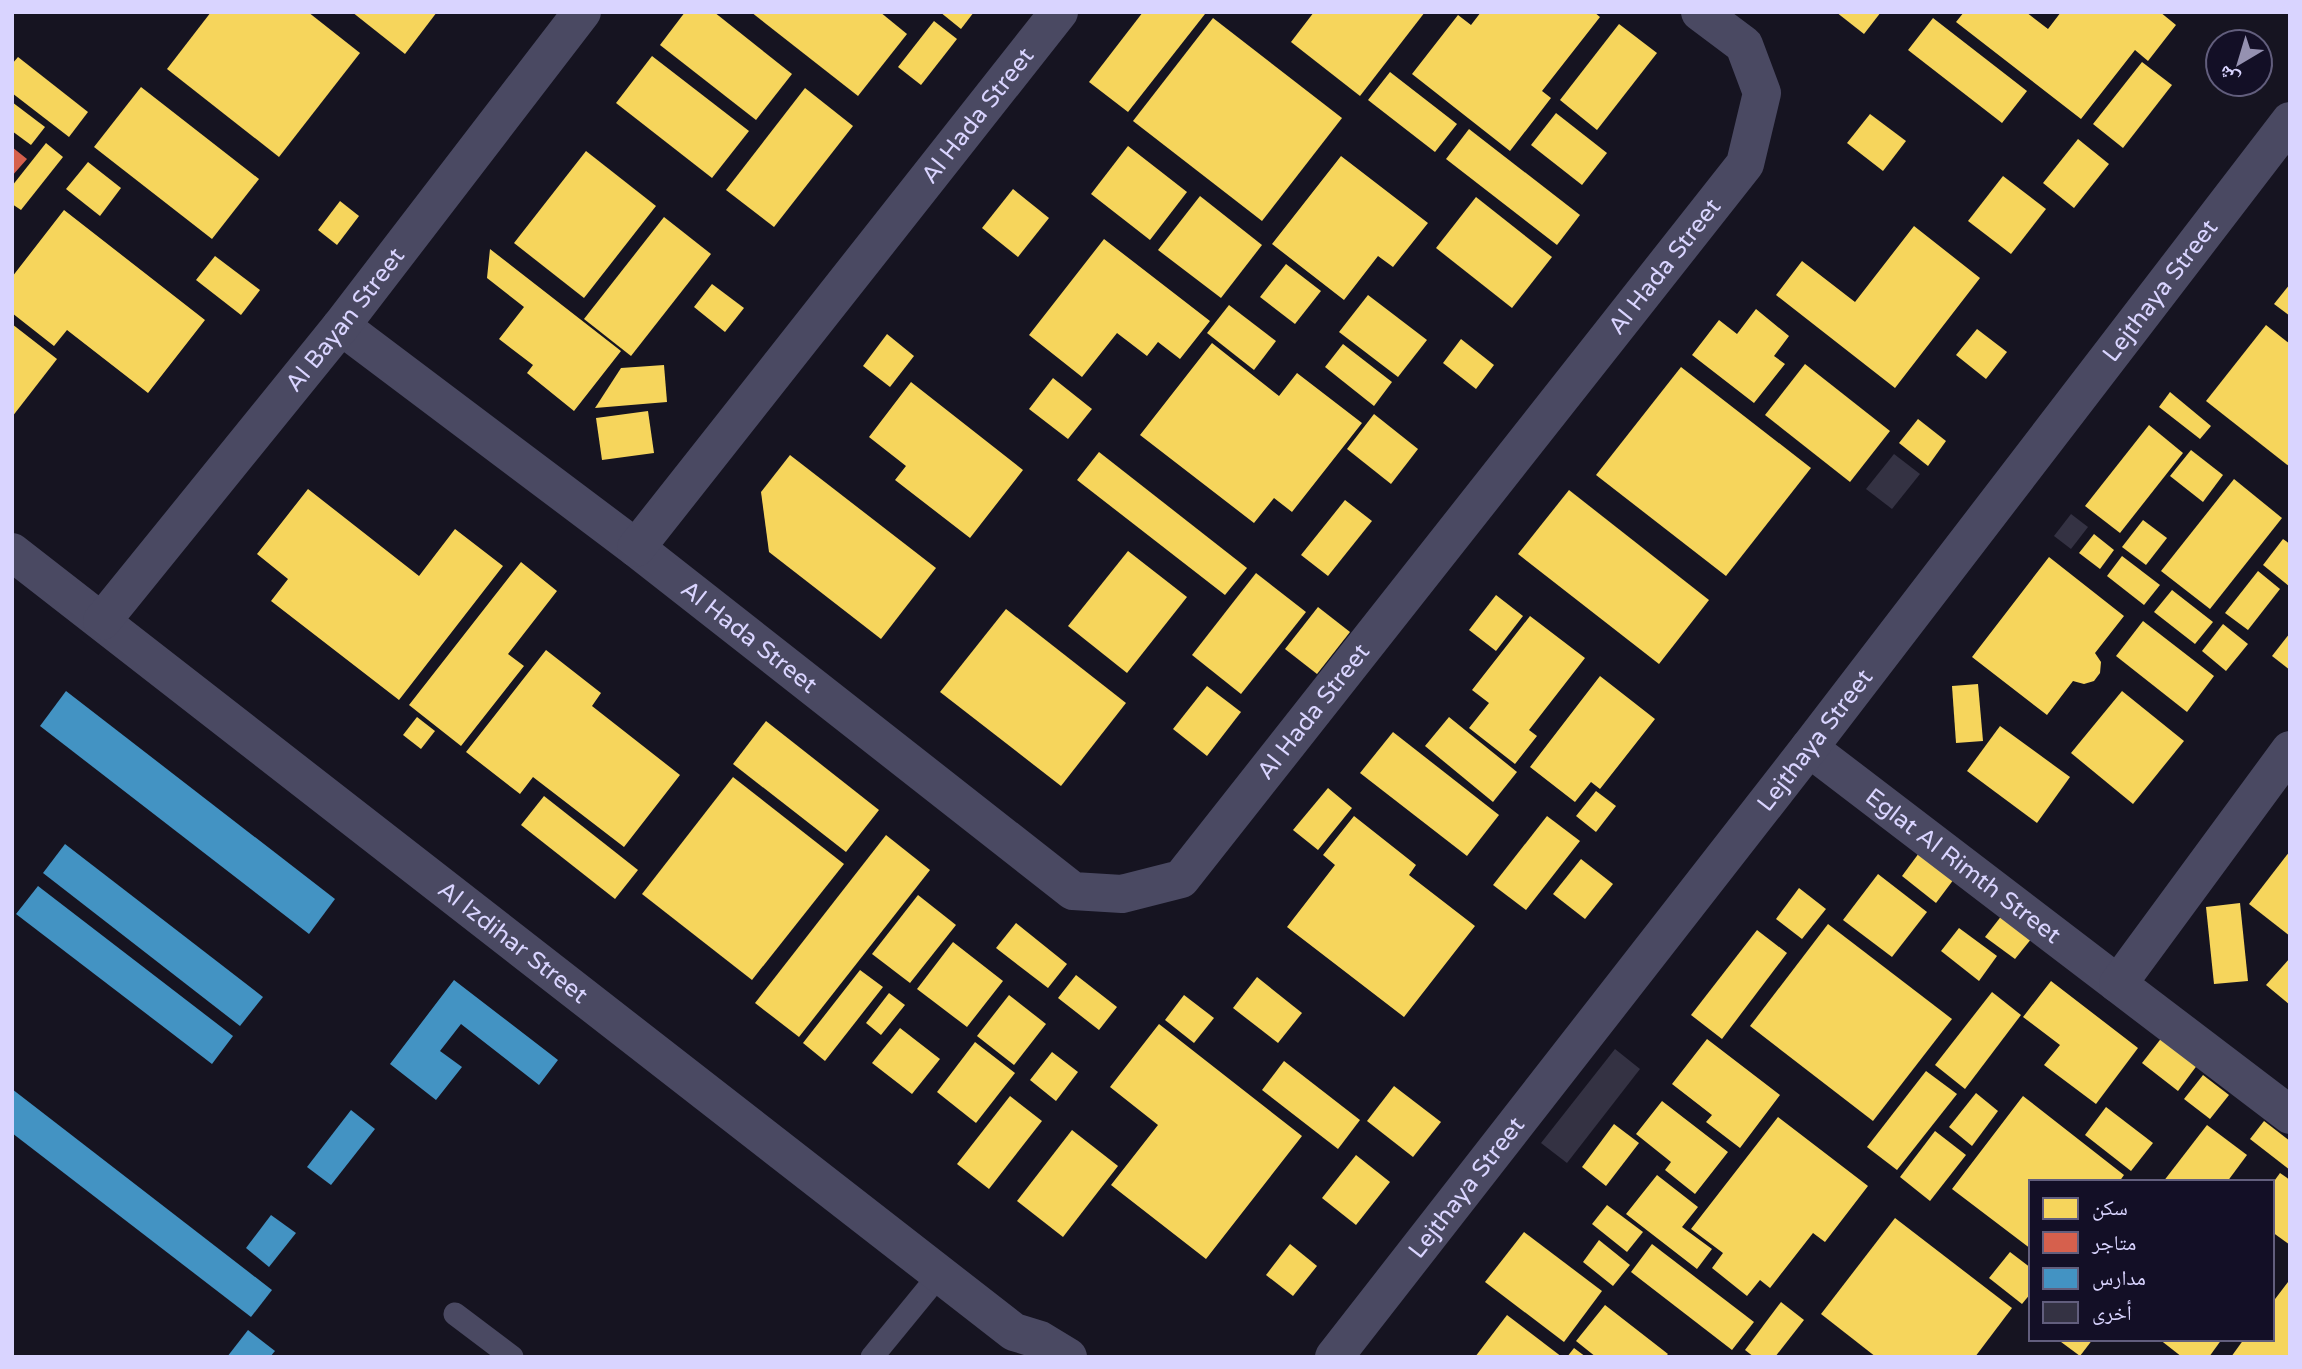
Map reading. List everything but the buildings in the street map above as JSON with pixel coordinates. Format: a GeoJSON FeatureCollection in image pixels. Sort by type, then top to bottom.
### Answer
{"type":"FeatureCollection","features":[{"type":"Feature","properties":{"kind":"street","name":"Al Bayan Street"},"geometry":{"type":"LineString","coordinates":[[102,621],[341,326],[582,12]]}},
{"type":"Feature","properties":{"kind":"street","name":"Al Hada Street"},"geometry":{"type":"LineString","coordinates":[[636,548],[1059,12]]}},
{"type":"Feature","properties":{"kind":"street","name":"Al Hada Street"},"geometry":{"type":"LineString","coordinates":[[341,326],[636,548],[1073,891],[1122,894],[1181,879],[1745,164],[1762,93],[1744,45],[1700,12]]}},
{"type":"Feature","properties":{"kind":"street","name":"Lejthaya Street"},"geometry":{"type":"LineString","coordinates":[[1334,1357],[1809,748],[2290,121]]}},
{"type":"Feature","properties":{"kind":"street","name":"Al Izdihar Street"},"geometry":{"type":"LineString","coordinates":[[12,552],[940,1274],[1021,1344],[1040,1340],[1068,1357]]}},
{"type":"Feature","properties":{"kind":"street","name":"Eglat Al Rimth Street"},"geometry":{"type":"LineString","coordinates":[[1809,748],[2290,1115]]}},
{"type":"Feature","properties":{"kind":"street"},"geometry":{"type":"LineString","coordinates":[[2118,984],[2290,750]]}},
{"type":"Feature","properties":{"kind":"lane"},"geometry":{"type":"LineString","coordinates":[[872,1357],[940,1274]]}},
{"type":"Feature","properties":{"kind":"lane"},"geometry":{"type":"LineString","coordinates":[[454,1314],[512,1357]]}}]}
